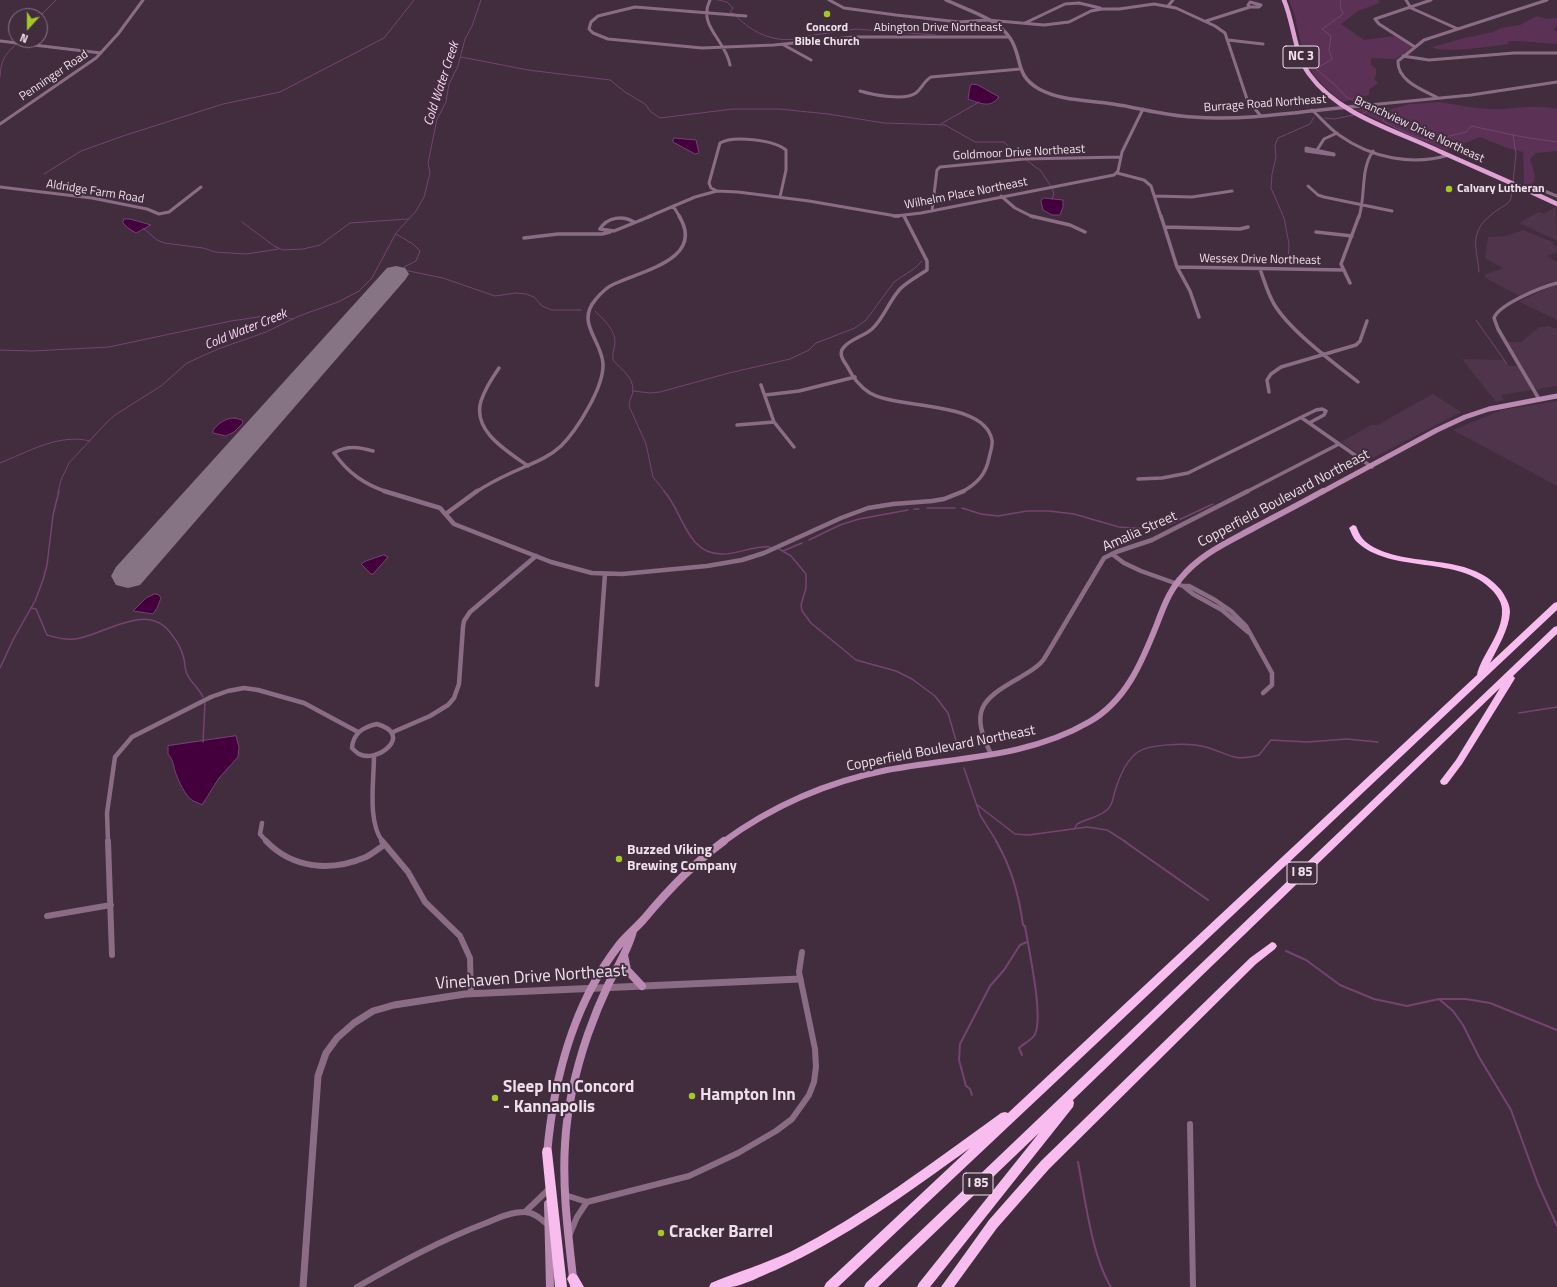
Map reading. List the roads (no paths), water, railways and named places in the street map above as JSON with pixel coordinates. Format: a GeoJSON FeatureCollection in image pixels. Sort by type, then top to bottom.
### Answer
{"type":"FeatureCollection","features":[{"type":"Feature","properties":{"kind":"highway"},"geometry":{"type":"LineString","coordinates":[[1353,528],[1358,540],[1374,551],[1464,570],[1484,579],[1498,591],[1505,604],[1506,612],[1503,623],[1479,679]]}},
{"type":"Feature","properties":{"kind":"highway","name":"I 85"},"geometry":{"type":"LineString","coordinates":[[830,1287],[1557,605]]}},
{"type":"Feature","properties":{"kind":"highway","name":"I 85"},"geometry":{"type":"LineString","coordinates":[[870,1287],[1557,629]]}},
{"type":"Feature","properties":{"kind":"highway"},"geometry":{"type":"LineString","coordinates":[[1444,781],[1459,762],[1518,666]]}},
{"type":"Feature","properties":{"kind":"highway"},"geometry":{"type":"LineString","coordinates":[[947,1287],[993,1224],[1045,1165],[1253,961],[1272,946]]}},
{"type":"Feature","properties":{"kind":"highway"},"geometry":{"type":"LineString","coordinates":[[923,1287],[1087,1080]]}},
{"type":"Feature","properties":{"kind":"highway"},"geometry":{"type":"LineString","coordinates":[[715,1287],[735,1281],[789,1258],[852,1224],[1027,1102]]}},
{"type":"Feature","properties":{"kind":"highway"},"geometry":{"type":"LineString","coordinates":[[548,1152],[561,1287]]}},
{"type":"Feature","properties":{"kind":"main road","name":"Branchview Drive Northeast"},"geometry":{"type":"LineString","coordinates":[[1284,0],[1292,17],[1300,56],[1308,72],[1323,89],[1338,102],[1354,112],[1557,204]]}},
{"type":"Feature","properties":{"kind":"main road","name":"Copperfield Boulevard Northeast"},"geometry":{"type":"LineString","coordinates":[[550,1287],[547,1191],[550,1117],[559,1074],[576,1025],[593,988],[614,952],[625,938],[633,932],[664,894],[703,856],[726,839],[767,813],[809,793],[860,776],[891,769],[1022,749],[1050,741],[1069,733],[1109,708],[1127,688],[1137,672],[1165,604],[1180,584],[1187,571],[1209,552],[1372,467],[1437,430],[1470,415],[1502,405],[1557,396]]}},
{"type":"Feature","properties":{"kind":"main road","name":"Copperfield Boulevard Northeast"},"geometry":{"type":"LineString","coordinates":[[575,1284],[565,1194],[565,1144],[572,1091],[586,1039],[607,987],[631,942],[633,932]]}},
{"type":"Feature","properties":{"kind":"main road"},"geometry":{"type":"LineString","coordinates":[[624,955],[627,970],[642,986]]}},
{"type":"Feature","properties":{"kind":"street","name":"Penninger Road"},"geometry":{"type":"LineString","coordinates":[[0,124],[27,104],[90,63],[101,53],[143,0]]}},
{"type":"Feature","properties":{"kind":"street"},"geometry":{"type":"LineString","coordinates":[[710,0],[706,13],[707,20],[724,48],[730,60],[730,65]]}},
{"type":"Feature","properties":{"kind":"street"},"geometry":{"type":"LineString","coordinates":[[829,0],[844,8],[896,15],[964,22],[987,20],[1044,25],[1063,24],[1091,11],[1102,9],[1160,5],[1168,6],[1206,21],[1222,30],[1228,40],[1247,99],[1260,115]]}},
{"type":"Feature","properties":{"kind":"street","name":"Burrage Road Northeast"},"geometry":{"type":"LineString","coordinates":[[946,0],[998,26],[1009,37],[1024,78],[1044,91],[1056,95],[1173,115],[1209,118],[1260,115],[1438,98],[1557,82]]}},
{"type":"Feature","properties":{"kind":"street"},"geometry":{"type":"LineString","coordinates":[[1160,5],[1164,0]]}},
{"type":"Feature","properties":{"kind":"street"},"geometry":{"type":"LineString","coordinates":[[1168,6],[1173,0]]}},
{"type":"Feature","properties":{"kind":"street"},"geometry":{"type":"LineString","coordinates":[[1406,0],[1410,7],[1458,29]]}},
{"type":"Feature","properties":{"kind":"street"},"geometry":{"type":"LineString","coordinates":[[1415,47],[1375,20],[1377,17],[1431,0]]}},
{"type":"Feature","properties":{"kind":"street"},"geometry":{"type":"LineString","coordinates":[[1438,98],[1407,80],[1398,71],[1397,63],[1403,56],[1424,40],[1547,0]]}},
{"type":"Feature","properties":{"kind":"street"},"geometry":{"type":"LineString","coordinates":[[1025,24],[1065,4],[1079,3],[1102,9]]}},
{"type":"Feature","properties":{"kind":"street","name":"Abington Drive Northeast"},"geometry":{"type":"LineString","coordinates":[[706,13],[645,7],[630,8],[598,16],[591,22],[589,30],[608,39],[697,48],[724,48],[782,44],[854,37],[1009,37]]}},
{"type":"Feature","properties":{"kind":"street"},"geometry":{"type":"LineString","coordinates":[[1206,21],[1250,7]]}},
{"type":"Feature","properties":{"kind":"street"},"geometry":{"type":"LineString","coordinates":[[706,13],[746,16]]}},
{"type":"Feature","properties":{"kind":"street"},"geometry":{"type":"LineString","coordinates":[[0,40],[101,53]]}},
{"type":"Feature","properties":{"kind":"street"},"geometry":{"type":"LineString","coordinates":[[1228,40],[1263,44]]}},
{"type":"Feature","properties":{"kind":"street"},"geometry":{"type":"LineString","coordinates":[[782,44],[811,60]]}},
{"type":"Feature","properties":{"kind":"street"},"geometry":{"type":"LineString","coordinates":[[1403,56],[1429,60],[1514,53],[1557,53]]}},
{"type":"Feature","properties":{"kind":"street"},"geometry":{"type":"LineString","coordinates":[[860,91],[910,96],[918,91],[925,80],[931,77],[1020,69]]}},
{"type":"Feature","properties":{"kind":"street"},"geometry":{"type":"LineString","coordinates":[[1143,109],[1121,157],[1117,173],[1144,180],[1152,186],[1176,267],[1190,291],[1199,317]]}},
{"type":"Feature","properties":{"kind":"street"},"geometry":{"type":"LineString","coordinates":[[1312,110],[1336,133],[1350,142],[1372,152],[1422,160],[1438,159],[1449,155]]}},
{"type":"Feature","properties":{"kind":"street"},"geometry":{"type":"LineString","coordinates":[[1317,150],[1319,145],[1328,136],[1336,133]]}},
{"type":"Feature","properties":{"kind":"street"},"geometry":{"type":"LineString","coordinates":[[717,191],[712,188],[709,183],[720,143],[725,140],[763,142],[781,145],[786,150],[786,170],[780,197]]}},
{"type":"Feature","properties":{"kind":"street"},"geometry":{"type":"LineString","coordinates":[[1306,148],[1317,150],[1334,155],[1306,151],[1306,148]]}},
{"type":"Feature","properties":{"kind":"street"},"geometry":{"type":"LineString","coordinates":[[1350,283],[1341,261],[1352,236],[1362,205],[1364,194],[1364,172],[1369,156],[1372,152]]}},
{"type":"Feature","properties":{"kind":"street","name":"Goldmoor Drive Northeast"},"geometry":{"type":"LineString","coordinates":[[932,211],[937,170],[940,167],[1024,159],[1121,157]]}},
{"type":"Feature","properties":{"kind":"street","name":"Wilhelm Place Northeast"},"geometry":{"type":"LineString","coordinates":[[524,238],[558,234],[602,234],[614,231],[702,195],[717,191],[780,197],[881,214],[904,216],[1104,177],[1117,173]]}},
{"type":"Feature","properties":{"kind":"street"},"geometry":{"type":"LineString","coordinates":[[1308,186],[1324,198],[1392,211]]}},
{"type":"Feature","properties":{"kind":"street","name":"Aldridge Farm Road"},"geometry":{"type":"LineString","coordinates":[[0,187],[92,198],[147,208],[159,214],[169,212],[201,187]]}},
{"type":"Feature","properties":{"kind":"street"},"geometry":{"type":"LineString","coordinates":[[1534,193],[1542,190],[1557,196]]}},
{"type":"Feature","properties":{"kind":"street"},"geometry":{"type":"LineString","coordinates":[[1155,196],[1189,197],[1232,191]]}},
{"type":"Feature","properties":{"kind":"street"},"geometry":{"type":"LineString","coordinates":[[1001,196],[1007,202],[1028,215],[1042,220],[1070,224],[1085,232]]}},
{"type":"Feature","properties":{"kind":"street"},"geometry":{"type":"LineString","coordinates":[[447,513],[480,489],[552,454],[566,440],[574,429],[599,385],[603,366],[602,356],[588,324],[589,310],[593,302],[611,285],[660,265],[674,256],[682,248],[686,235],[686,228],[673,206]]}},
{"type":"Feature","properties":{"kind":"street"},"geometry":{"type":"LineString","coordinates":[[373,451],[354,446],[334,453],[347,469],[365,483],[440,508],[447,513],[450,522],[454,524],[570,568],[605,574],[631,574],[705,567],[739,561],[764,553],[867,508],[952,497],[966,490],[984,474],[988,467],[992,440],[986,429],[978,420],[961,412],[902,404],[880,398],[869,393],[855,377],[841,356],[842,348],[872,329],[900,289],[927,270],[927,261],[904,216]]}},
{"type":"Feature","properties":{"kind":"street"},"geometry":{"type":"LineString","coordinates":[[614,231],[602,230],[600,228],[608,221],[615,218],[626,219],[634,222]]}},
{"type":"Feature","properties":{"kind":"street"},"geometry":{"type":"LineString","coordinates":[[1164,227],[1240,229],[1248,226]]}},
{"type":"Feature","properties":{"kind":"street"},"geometry":{"type":"LineString","coordinates":[[1316,232],[1352,236]]}},
{"type":"Feature","properties":{"kind":"street","name":"Wessex Drive Northeast"},"geometry":{"type":"LineString","coordinates":[[1176,267],[1344,270]]}},
{"type":"Feature","properties":{"kind":"street"},"geometry":{"type":"LineString","coordinates":[[1260,269],[1273,303],[1278,311],[1324,354],[1358,382]]}},
{"type":"Feature","properties":{"kind":"street"},"geometry":{"type":"LineString","coordinates":[[1539,399],[1498,331],[1494,323],[1495,316],[1499,309],[1557,283]]}},
{"type":"Feature","properties":{"kind":"street"},"geometry":{"type":"LineString","coordinates":[[1269,392],[1266,383],[1273,371],[1281,367],[1356,345],[1360,342],[1367,322]]}},
{"type":"Feature","properties":{"kind":"street"},"geometry":{"type":"LineString","coordinates":[[499,368],[486,386],[480,402],[479,410],[482,426],[498,444],[528,466]]}},
{"type":"Feature","properties":{"kind":"street"},"geometry":{"type":"LineString","coordinates":[[765,396],[799,391],[855,377]]}},
{"type":"Feature","properties":{"kind":"street"},"geometry":{"type":"LineString","coordinates":[[761,385],[774,422],[794,447]]}},
{"type":"Feature","properties":{"kind":"street"},"geometry":{"type":"LineString","coordinates":[[1138,479],[1162,478],[1188,473],[1319,409],[1326,411],[1324,415],[1309,423]]}},
{"type":"Feature","properties":{"kind":"street"},"geometry":{"type":"LineString","coordinates":[[1302,418],[1372,467]]}},
{"type":"Feature","properties":{"kind":"street"},"geometry":{"type":"LineString","coordinates":[[737,425],[774,422]]}},
{"type":"Feature","properties":{"kind":"street","name":"Amalia Street"},"geometry":{"type":"LineString","coordinates":[[991,754],[981,731],[979,720],[980,710],[985,701],[998,691],[1040,665],[1059,639],[1104,558],[1152,540],[1339,444]]}},
{"type":"Feature","properties":{"kind":"street"},"geometry":{"type":"LineString","coordinates":[[1112,554],[1124,563],[1141,571],[1180,584],[1186,590],[1211,602],[1227,613],[1248,632],[1272,673],[1272,685],[1262,693]]}},
{"type":"Feature","properties":{"kind":"street"},"geometry":{"type":"LineString","coordinates":[[393,732],[424,719],[447,706],[454,698],[458,689],[462,664],[460,652],[463,623],[470,612],[536,556]]}},
{"type":"Feature","properties":{"kind":"street"},"geometry":{"type":"LineString","coordinates":[[597,685],[605,574]]}},
{"type":"Feature","properties":{"kind":"street"},"geometry":{"type":"LineString","coordinates":[[112,955],[107,813],[115,757],[132,737],[211,696],[228,690],[244,688],[258,690],[304,703],[358,732]]}},
{"type":"Feature","properties":{"kind":"street"},"geometry":{"type":"LineString","coordinates":[[377,724],[384,725],[393,732],[393,742],[390,747],[386,751],[374,756],[360,755],[352,748],[354,737],[363,728],[377,724]]}},
{"type":"Feature","properties":{"kind":"street"},"geometry":{"type":"LineString","coordinates":[[374,756],[373,815],[378,836],[408,872],[425,902],[460,936],[470,958],[471,994]]}},
{"type":"Feature","properties":{"kind":"street"},"geometry":{"type":"LineString","coordinates":[[262,823],[260,834],[271,847],[286,858],[299,863],[317,866],[352,861],[367,857],[384,845]]}},
{"type":"Feature","properties":{"kind":"street"},"geometry":{"type":"LineString","coordinates":[[47,916],[110,905]]}},
{"type":"Feature","properties":{"kind":"street"},"geometry":{"type":"LineString","coordinates":[[565,1194],[587,1202],[610,1195],[664,1183],[702,1171],[761,1140],[792,1120],[809,1095],[814,1082],[816,1067],[813,1036],[799,972],[802,952]]}},
{"type":"Feature","properties":{"kind":"street","name":"Vinehaven Drive Northeast"},"geometry":{"type":"LineString","coordinates":[[303,1287],[318,1076],[326,1053],[337,1038],[354,1023],[373,1011],[394,1005],[471,994],[800,979]]}},
{"type":"Feature","properties":{"kind":"street"},"geometry":{"type":"LineString","coordinates":[[1190,1124],[1193,1287]]}},
{"type":"Feature","properties":{"kind":"street"},"geometry":{"type":"LineString","coordinates":[[525,1212],[547,1191]]}},
{"type":"Feature","properties":{"kind":"street"},"geometry":{"type":"LineString","coordinates":[[569,1237],[577,1218],[587,1202]]}},
{"type":"Feature","properties":{"kind":"street"},"geometry":{"type":"LineString","coordinates":[[357,1287],[407,1258],[469,1229],[509,1214],[525,1212],[536,1215],[548,1225]]}},
{"type":"Feature","properties":{"kind":"waterway"},"geometry":{"type":"LineString","coordinates":[[48,8],[56,0]]}},
{"type":"Feature","properties":{"kind":"waterway"},"geometry":{"type":"LineString","coordinates":[[44,174],[81,151],[123,136],[223,104],[280,92],[384,38],[414,0]]}},
{"type":"Feature","properties":{"kind":"waterway","name":"Cold Water Creek"},"geometry":{"type":"LineString","coordinates":[[293,319],[338,302],[359,291],[372,278],[396,233],[416,211],[424,197],[430,173],[428,163],[437,119],[446,102],[449,84],[458,66],[465,39],[472,26],[481,0]]}},
{"type":"Feature","properties":{"kind":"waterway"},"geometry":{"type":"LineString","coordinates":[[718,0],[727,2],[733,8],[730,12],[734,14]]}},
{"type":"Feature","properties":{"kind":"waterway"},"geometry":{"type":"LineString","coordinates":[[1341,0],[1340,6],[1343,14],[1322,29],[1331,36],[1329,50],[1332,59],[1316,69],[1336,86],[1346,97],[1385,115],[1383,121],[1390,125],[1410,135],[1425,140],[1440,142],[1449,136],[1466,132],[1471,126],[1523,137],[1557,142]]}},
{"type":"Feature","properties":{"kind":"waterway"},"geometry":{"type":"LineString","coordinates":[[736,16],[756,32],[763,35],[771,38],[787,40],[796,39]]}},
{"type":"Feature","properties":{"kind":"waterway"},"geometry":{"type":"LineString","coordinates":[[800,37],[856,29],[936,35]]}},
{"type":"Feature","properties":{"kind":"waterway"},"geometry":{"type":"LineString","coordinates":[[0,77],[1,66],[4,59],[12,48]]}},
{"type":"Feature","properties":{"kind":"waterway"},"geometry":{"type":"LineString","coordinates":[[461,57],[528,70],[610,80],[625,92],[645,104],[651,112],[660,118],[733,109],[779,109],[828,114],[884,123],[945,125],[975,142],[1004,142],[1021,158]]}},
{"type":"Feature","properties":{"kind":"waterway"},"geometry":{"type":"LineString","coordinates":[[941,124],[979,102]]}},
{"type":"Feature","properties":{"kind":"waterway"},"geometry":{"type":"LineString","coordinates":[[1362,114],[1371,109]]}},
{"type":"Feature","properties":{"kind":"waterway"},"geometry":{"type":"LineString","coordinates":[[1325,118],[1334,119],[1354,115]]}},
{"type":"Feature","properties":{"kind":"waterway"},"geometry":{"type":"LineString","coordinates":[[1288,262],[1289,244],[1284,218],[1271,188],[1272,174],[1276,157],[1275,145],[1278,138],[1310,124],[1314,117]]}},
{"type":"Feature","properties":{"kind":"waterway"},"geometry":{"type":"LineString","coordinates":[[1513,135],[1516,154],[1513,182]]}},
{"type":"Feature","properties":{"kind":"waterway"},"geometry":{"type":"LineString","coordinates":[[1026,160],[1041,171],[1050,185]]}},
{"type":"Feature","properties":{"kind":"waterway"},"geometry":{"type":"LineString","coordinates":[[1052,188],[1054,194],[1052,199]]}},
{"type":"Feature","properties":{"kind":"waterway"},"geometry":{"type":"LineString","coordinates":[[1479,272],[1476,248],[1477,234],[1484,221],[1510,201],[1513,189]]}},
{"type":"Feature","properties":{"kind":"waterway"},"geometry":{"type":"LineString","coordinates":[[242,222],[274,246],[283,250],[303,249],[320,245],[350,223],[408,219]]}},
{"type":"Feature","properties":{"kind":"waterway"},"geometry":{"type":"LineString","coordinates":[[143,228],[157,240],[164,243],[203,248],[215,252],[246,254],[279,249]]}},
{"type":"Feature","properties":{"kind":"waterway"},"geometry":{"type":"LineString","coordinates":[[396,234],[413,244],[420,251],[416,261],[404,267],[404,270],[443,278],[495,296],[516,293],[526,294],[534,297],[542,306],[552,310],[581,310]]}},
{"type":"Feature","properties":{"kind":"waterway"},"geometry":{"type":"LineString","coordinates":[[633,391],[650,393],[660,392],[729,373],[790,359],[809,350],[816,343],[855,328],[866,320],[894,282],[915,268],[922,261]]}},
{"type":"Feature","properties":{"kind":"waterway"},"geometry":{"type":"LineString","coordinates":[[595,311],[609,326],[614,334],[615,344],[613,360],[631,381],[633,390],[629,406],[646,444],[653,477],[665,492]]}},
{"type":"Feature","properties":{"kind":"waterway"},"geometry":{"type":"LineString","coordinates":[[0,350],[32,351],[109,347],[231,321],[265,316],[293,319]]}},
{"type":"Feature","properties":{"kind":"waterway","name":"Cold Water Creek"},"geometry":{"type":"LineString","coordinates":[[89,441],[115,415],[161,386],[187,363],[218,349],[266,332],[293,319]]}},
{"type":"Feature","properties":{"kind":"waterway"},"geometry":{"type":"LineString","coordinates":[[1476,320],[1507,364]]}},
{"type":"Feature","properties":{"kind":"waterway"},"geometry":{"type":"LineString","coordinates":[[0,463],[33,449],[55,442],[78,439],[89,441]]}},
{"type":"Feature","properties":{"kind":"waterway","name":"Cold Water Creek"},"geometry":{"type":"LineString","coordinates":[[58,492],[61,480],[69,463],[89,441]]}},
{"type":"Feature","properties":{"kind":"waterway","name":"Cold Water Creek"},"geometry":{"type":"LineString","coordinates":[[31,608],[43,580],[47,565],[53,515],[59,491]]}},
{"type":"Feature","properties":{"kind":"waterway"},"geometry":{"type":"LineString","coordinates":[[664,491],[686,530],[700,547],[709,552],[727,554],[758,547],[770,547]]}},
{"type":"Feature","properties":{"kind":"waterway"},"geometry":{"type":"LineString","coordinates":[[962,508],[981,514],[998,516],[1027,511],[1049,511],[1074,514],[1119,527],[1147,529],[1170,524],[1213,504]]}},
{"type":"Feature","properties":{"kind":"waterway"},"geometry":{"type":"LineString","coordinates":[[927,508],[955,508]]}},
{"type":"Feature","properties":{"kind":"waterway"},"geometry":{"type":"LineString","coordinates":[[914,509],[919,509]]}},
{"type":"Feature","properties":{"kind":"waterway"},"geometry":{"type":"LineString","coordinates":[[809,540],[840,525],[859,519],[908,510]]}},
{"type":"Feature","properties":{"kind":"waterway"},"geometry":{"type":"LineString","coordinates":[[783,551],[802,543]]}},
{"type":"Feature","properties":{"kind":"waterway"},"geometry":{"type":"LineString","coordinates":[[779,549],[791,556],[806,574],[806,588],[801,605],[802,611],[811,623],[856,660],[896,671],[912,679],[935,696],[948,713],[959,751]]}},
{"type":"Feature","properties":{"kind":"waterway","name":"Cold Water Creek"},"geometry":{"type":"LineString","coordinates":[[0,668],[14,638],[31,608]]}},
{"type":"Feature","properties":{"kind":"waterway"},"geometry":{"type":"LineString","coordinates":[[31,608],[36,609],[47,635],[63,639],[80,638],[116,625],[140,619],[152,620],[163,625],[178,644],[183,656],[187,674],[203,697]]}},
{"type":"Feature","properties":{"kind":"waterway"},"geometry":{"type":"LineString","coordinates":[[203,742],[205,703]]}},
{"type":"Feature","properties":{"kind":"waterway"},"geometry":{"type":"LineString","coordinates":[[1519,713],[1557,707]]}},
{"type":"Feature","properties":{"kind":"waterway"},"geometry":{"type":"LineString","coordinates":[[1075,828],[1077,824],[1100,814],[1109,808],[1127,764],[1134,755],[1143,749],[1178,744],[1195,745],[1241,758],[1259,755],[1271,740],[1307,742],[1347,739],[1378,742]]}},
{"type":"Feature","properties":{"kind":"waterway"},"geometry":{"type":"LineString","coordinates":[[964,768],[976,804]]}},
{"type":"Feature","properties":{"kind":"waterway"},"geometry":{"type":"LineString","coordinates":[[976,804],[1015,834],[1029,835],[1087,827],[1107,830],[1126,842]]}},
{"type":"Feature","properties":{"kind":"waterway"},"geometry":{"type":"LineString","coordinates":[[976,804],[980,815],[997,842]]}},
{"type":"Feature","properties":{"kind":"waterway"},"geometry":{"type":"LineString","coordinates":[[996,841],[1011,872],[1017,892],[1023,925],[1025,926],[1035,983],[1038,1015],[1037,1028],[1034,1036],[1019,1048],[1022,1055]]}},
{"type":"Feature","properties":{"kind":"waterway"},"geometry":{"type":"LineString","coordinates":[[1124,841],[1208,900]]}},
{"type":"Feature","properties":{"kind":"waterway"},"geometry":{"type":"LineString","coordinates":[[972,1095],[970,1089],[966,1086],[959,1060],[960,1044],[990,986],[1004,970],[1020,945],[1027,942]]}},
{"type":"Feature","properties":{"kind":"waterway"},"geometry":{"type":"LineString","coordinates":[[1286,951],[1306,960],[1340,985],[1374,999],[1407,1006],[1439,999]]}},
{"type":"Feature","properties":{"kind":"waterway"},"geometry":{"type":"LineString","coordinates":[[1439,999],[1466,999],[1490,1003],[1557,1030]]}},
{"type":"Feature","properties":{"kind":"waterway"},"geometry":{"type":"LineString","coordinates":[[1439,999],[1453,1011],[1463,1025],[1479,1057],[1511,1110],[1538,1184],[1557,1226]]}},
{"type":"Feature","properties":{"kind":"waterway"},"geometry":{"type":"LineString","coordinates":[[1078,1162],[1094,1244],[1104,1274],[1111,1287]]}},
{"type":"Feature","properties":{"kind":"place","name":"Concord Bible Church"},"geometry":{"type":"Point","coordinates":[827,14]}},
{"type":"Feature","properties":{"kind":"place","name":"Calvary Lutheran"},"geometry":{"type":"Point","coordinates":[1449,189]}},
{"type":"Feature","properties":{"kind":"place","name":"Buzzed Viking Brewing Company"},"geometry":{"type":"Point","coordinates":[619,859]}},
{"type":"Feature","properties":{"kind":"place","name":"Hampton Inn"},"geometry":{"type":"Point","coordinates":[692,1096]}},
{"type":"Feature","properties":{"kind":"place","name":"Sleep Inn Concord - Kannapolis"},"geometry":{"type":"Point","coordinates":[495,1098]}},
{"type":"Feature","properties":{"kind":"place","name":"Cracker Barrel"},"geometry":{"type":"Point","coordinates":[661,1233]}}]}
